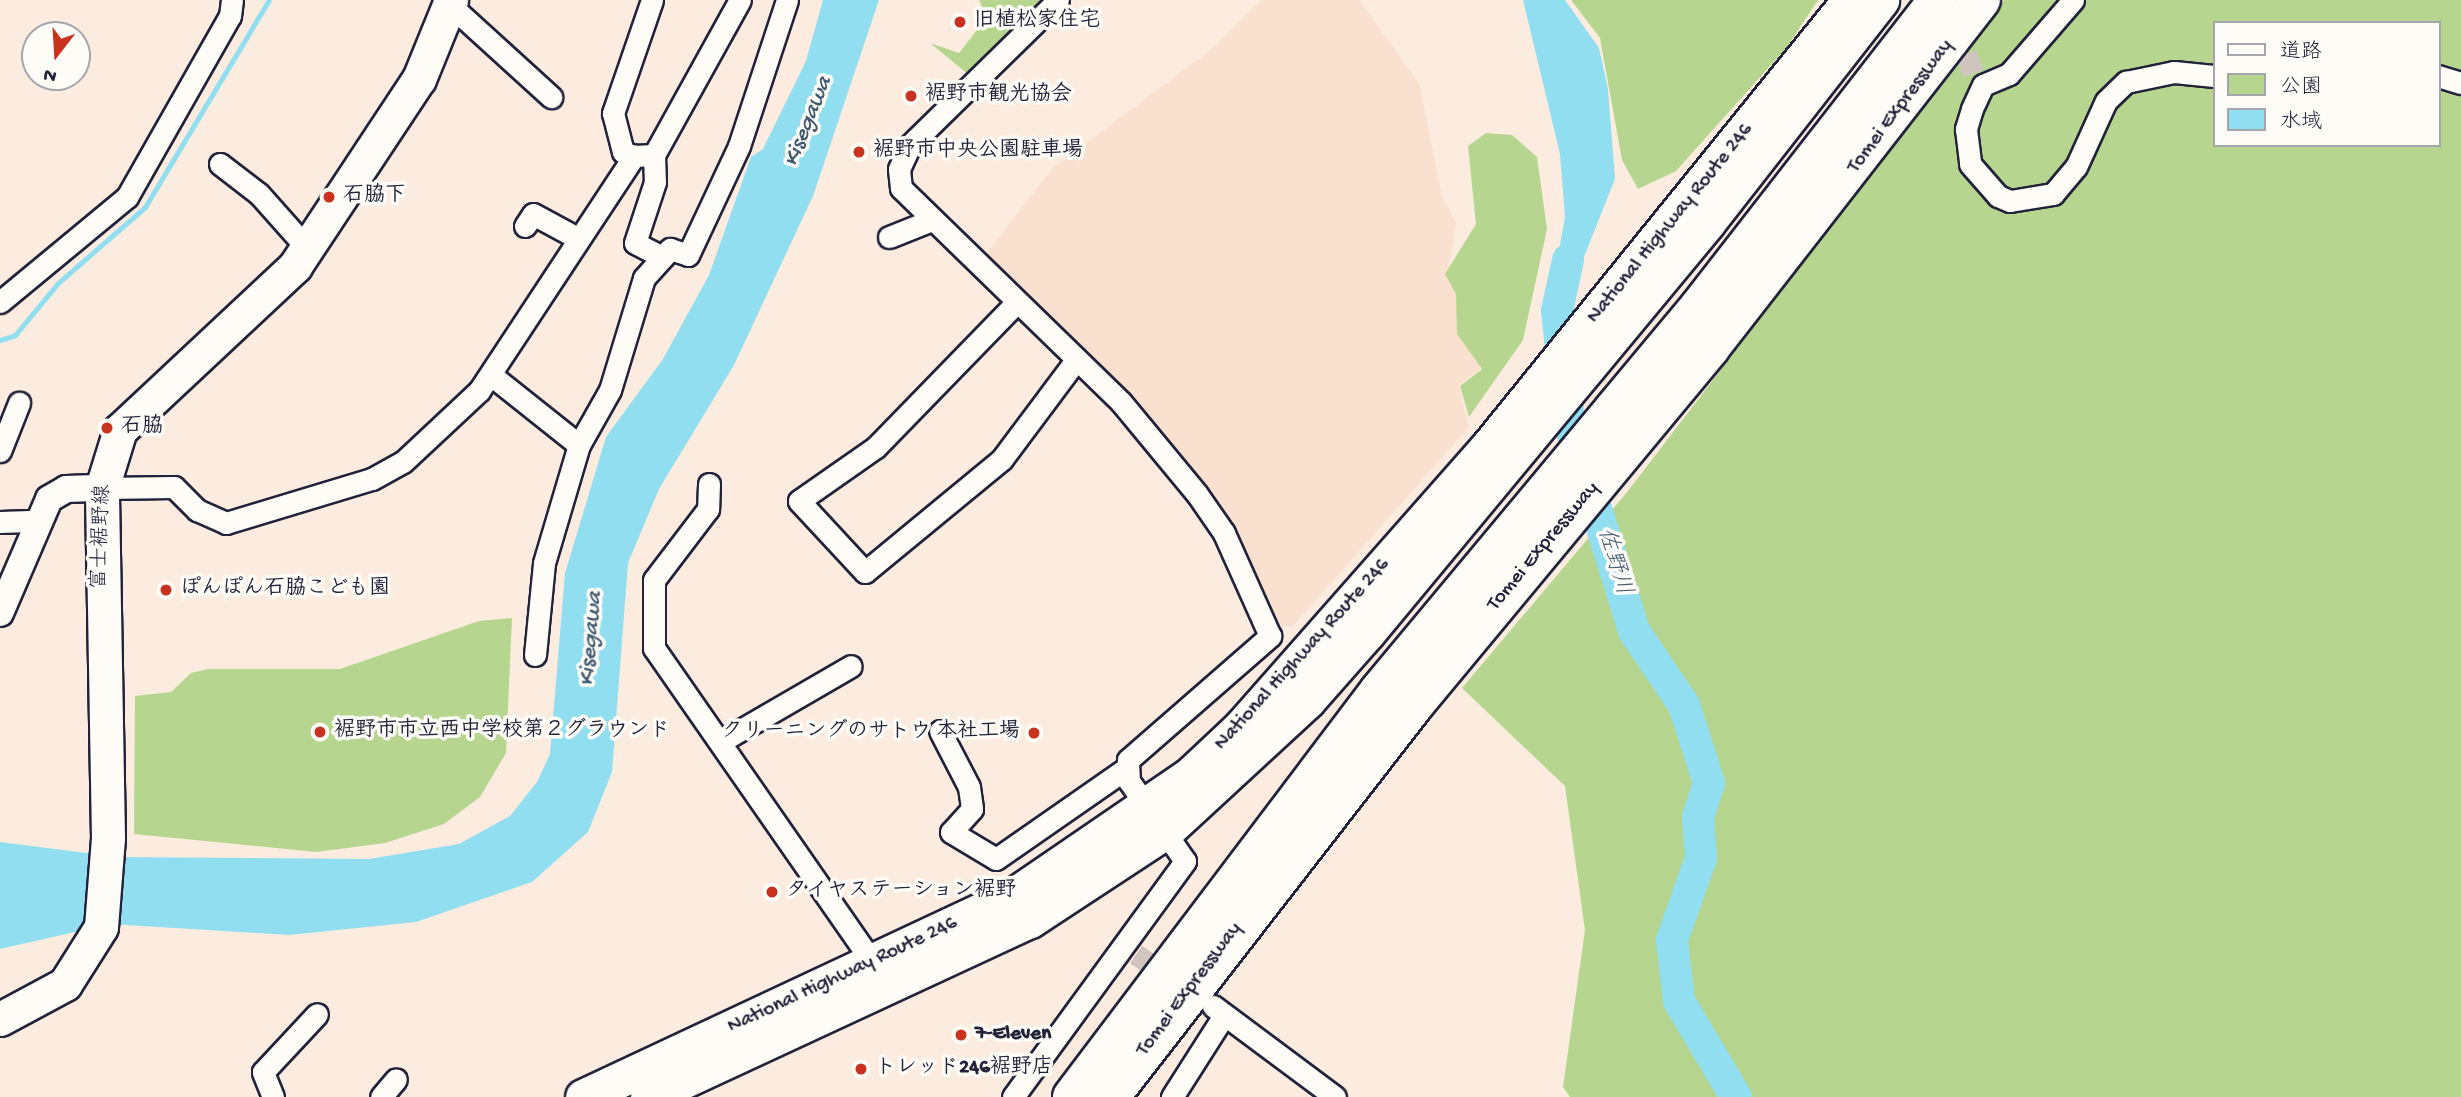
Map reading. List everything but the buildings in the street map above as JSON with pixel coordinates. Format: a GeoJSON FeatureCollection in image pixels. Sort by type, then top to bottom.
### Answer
{"type":"FeatureCollection","features":[{"type":"Feature","properties":{"kind":"highway","name":"National Highway Route 246"},"geometry":{"type":"LineString","coordinates":[[1698,212],[1850,0]]}},
{"type":"Feature","properties":{"kind":"highway","name":"National Highway Route 246"},"geometry":{"type":"LineString","coordinates":[[659,1093],[1030,920],[1156,818],[1493,462],[1698,212],[1881,0]]}},
{"type":"Feature","properties":{"kind":"highway","name":"Tomei Expressway"},"geometry":{"type":"LineString","coordinates":[[1072,1097],[1380,691],[1699,307],[1938,0]]}},
{"type":"Feature","properties":{"kind":"highway","name":"Tomei Expressway"},"geometry":{"type":"LineString","coordinates":[[1110,1097],[1507,590],[1710,348],[1981,0]]}},
{"type":"Feature","properties":{"kind":"highway","name":"National Highway Route 246"},"geometry":{"type":"LineString","coordinates":[[583,1097],[1013,896],[1156,818]]}},
{"type":"Feature","properties":{"kind":"main road","name":"富士裾野線"},"geometry":{"type":"LineString","coordinates":[[0,1019],[65,984],[89,954],[107,892],[102,488],[130,417],[262,302],[307,248],[419,79],[450,3]]}},
{"type":"Feature","properties":{"kind":"street"},"geometry":{"type":"LineString","coordinates":[[0,302],[127,197],[230,16],[232,0]]}},
{"type":"Feature","properties":{"kind":"street"},"geometry":{"type":"LineString","coordinates":[[644,156],[623,152],[613,113],[652,0]]}},
{"type":"Feature","properties":{"kind":"street"},"geometry":{"type":"LineString","coordinates":[[0,613],[49,499],[66,489],[163,485],[215,521],[241,521],[372,479],[403,462],[491,375],[579,239],[644,156],[740,0]]}},
{"type":"Feature","properties":{"kind":"street"},"geometry":{"type":"LineString","coordinates":[[535,655],[544,563],[579,445],[610,390],[644,278],[670,249],[688,255],[739,146],[787,0]]}},
{"type":"Feature","properties":{"kind":"street"},"geometry":{"type":"LineString","coordinates":[[940,731],[969,787],[972,809],[951,832],[996,859],[1124,770],[1269,636],[1230,545],[1197,494],[1121,402],[1014,305],[929,221],[901,188],[900,169],[910,145],[1058,0]]}},
{"type":"Feature","properties":{"kind":"street"},"geometry":{"type":"LineString","coordinates":[[2073,0],[2009,74],[1979,82],[1966,130],[1969,164],[1987,188],[2010,201],[2053,194],[2076,167],[2106,101],[2126,82],[2174,72],[2212,76]]}},
{"type":"Feature","properties":{"kind":"street"},"geometry":{"type":"LineString","coordinates":[[450,3],[551,97]]}},
{"type":"Feature","properties":{"kind":"street"},"geometry":{"type":"LineString","coordinates":[[2440,77],[2461,83]]}},
{"type":"Feature","properties":{"kind":"street"},"geometry":{"type":"LineString","coordinates":[[644,156],[655,182],[635,243],[663,257]]}},
{"type":"Feature","properties":{"kind":"street"},"geometry":{"type":"LineString","coordinates":[[220,164],[259,194],[307,248]]}},
{"type":"Feature","properties":{"kind":"street"},"geometry":{"type":"LineString","coordinates":[[525,226],[533,214],[579,239]]}},
{"type":"Feature","properties":{"kind":"street"},"geometry":{"type":"LineString","coordinates":[[889,237],[929,221]]}},
{"type":"Feature","properties":{"kind":"street"},"geometry":{"type":"LineString","coordinates":[[1014,305],[876,447],[799,500],[865,572],[1002,459],[1076,360]]}},
{"type":"Feature","properties":{"kind":"street"},"geometry":{"type":"LineString","coordinates":[[491,375],[579,445]]}},
{"type":"Feature","properties":{"kind":"street"},"geometry":{"type":"LineString","coordinates":[[0,451],[19,403]]}},
{"type":"Feature","properties":{"kind":"street"},"geometry":{"type":"LineString","coordinates":[[709,484],[708,509],[654,580],[654,648],[873,963]]}},
{"type":"Feature","properties":{"kind":"street"},"geometry":{"type":"LineString","coordinates":[[0,522],[38,521]]}},
{"type":"Feature","properties":{"kind":"street"},"geometry":{"type":"LineString","coordinates":[[720,742],[851,666]]}},
{"type":"Feature","properties":{"kind":"street"},"geometry":{"type":"LineString","coordinates":[[1013,1097],[1129,950],[1185,861],[1124,770]]}},
{"type":"Feature","properties":{"kind":"street"},"geometry":{"type":"LineString","coordinates":[[1172,1097],[1218,1012],[1335,1097]]}},
{"type":"Feature","properties":{"kind":"street"},"geometry":{"type":"LineString","coordinates":[[273,1097],[263,1072],[317,1014]]}},
{"type":"Feature","properties":{"kind":"street"},"geometry":{"type":"LineString","coordinates":[[381,1097],[396,1079]]}},
{"type":"Feature","properties":{"kind":"shaded area"},"geometry":{"type":"Polygon","coordinates":[[[1262,0],[1359,0],[1419,83],[1442,196],[1456,223],[1449,263],[1475,331],[1480,369],[1459,385],[1469,427],[1292,627],[1276,625],[1234,544],[981,260],[1053,168],[1211,50],[1262,0]]]}},
{"type":"Feature","properties":{"kind":"green space"},"geometry":{"type":"Polygon","coordinates":[[[979,0],[1044,0],[969,75],[930,43],[959,53],[987,17],[979,0]]]}},
{"type":"Feature","properties":{"kind":"green space"},"geometry":{"type":"Polygon","coordinates":[[[1571,0],[1818,0],[1787,47],[1676,171],[1638,189],[1622,160],[1600,38],[1571,0]]]}},
{"type":"Feature","properties":{"kind":"green space"},"geometry":{"type":"Polygon","coordinates":[[[2004,0],[2461,0],[2461,1097],[1570,1097],[1563,1087],[1585,930],[1565,786],[1462,688],[1628,491],[2004,0]]]}},
{"type":"Feature","properties":{"kind":"green space"},"geometry":{"type":"Polygon","coordinates":[[[1486,133],[1512,135],[1537,157],[1547,229],[1523,340],[1469,417],[1460,386],[1482,369],[1457,334],[1456,294],[1445,274],[1476,224],[1468,146],[1486,133]]]}},
{"type":"Feature","properties":{"kind":"green space","name":"裾野市市立西中学校第２グラウンド"},"geometry":{"type":"Polygon","coordinates":[[[512,618],[506,753],[480,797],[444,824],[385,843],[316,852],[134,834],[135,696],[171,692],[191,673],[208,669],[340,669],[479,621],[512,618]]]}},
{"type":"Feature","properties":{"kind":"water","name":"Kisegawa"},"geometry":{"type":"Polygon","coordinates":[[[823,0],[879,0],[813,196],[734,365],[659,489],[628,563],[612,772],[588,832],[532,882],[416,922],[289,935],[110,924],[0,949],[0,842],[118,857],[369,859],[459,844],[510,816],[537,782],[550,754],[565,573],[606,437],[663,359],[709,275],[751,157],[763,149],[806,61],[823,0]]]}},
{"type":"Feature","properties":{"kind":"water"},"geometry":{"type":"Polygon","coordinates":[[[1523,0],[1565,0],[1599,48],[1608,89],[1615,179],[1566,302],[1550,300],[1565,217],[1560,154],[1523,0]]]}},
{"type":"Feature","properties":{"kind":"waterway"},"geometry":{"type":"LineString","coordinates":[[0,340],[15,335],[58,283],[145,207],[269,0]]}},
{"type":"Feature","properties":{"kind":"waterway","name":"佐野川"},"geometry":{"type":"LineString","coordinates":[[1568,260],[1557,311],[1569,422],[1634,631],[1684,705],[1709,783],[1698,817],[1701,858],[1672,940],[1679,1001],[1736,1097]]}},
{"type":"Feature","properties":{"kind":"tunnel"},"geometry":{"type":"LineString","coordinates":[[1956,24],[1975,78]]}},
{"type":"Feature","properties":{"kind":"tunnel"},"geometry":{"type":"LineString","coordinates":[[1136,954],[1171,978]]}},
{"type":"Feature","properties":{"kind":"place","name":"旧植松家住宅"},"geometry":{"type":"Point","coordinates":[960,22]}},
{"type":"Feature","properties":{"kind":"place","name":"裾野市観光協会"},"geometry":{"type":"Point","coordinates":[911,96]}},
{"type":"Feature","properties":{"kind":"place","name":"裾野市中央公園駐車場"},"geometry":{"type":"Point","coordinates":[859,152]}},
{"type":"Feature","properties":{"kind":"place","name":"石脇下"},"geometry":{"type":"Point","coordinates":[329,197]}},
{"type":"Feature","properties":{"kind":"place","name":"石脇"},"geometry":{"type":"Point","coordinates":[107,428]}},
{"type":"Feature","properties":{"kind":"place","name":"ぽんぽん石脇こども園"},"geometry":{"type":"Point","coordinates":[166,590]}},
{"type":"Feature","properties":{"kind":"place","name":"裾野市市立西中学校第２グラウンド"},"geometry":{"type":"Point","coordinates":[320,732]}},
{"type":"Feature","properties":{"kind":"place","name":"クリーニングのサトウ 本社工場"},"geometry":{"type":"Point","coordinates":[1034,733]}},
{"type":"Feature","properties":{"kind":"place","name":"タイヤステーション裾野"},"geometry":{"type":"Point","coordinates":[772,892]}},
{"type":"Feature","properties":{"kind":"place","name":"7-Eleven"},"geometry":{"type":"Point","coordinates":[961,1035]}},
{"type":"Feature","properties":{"kind":"place","name":"トレッド246裾野店"},"geometry":{"type":"Point","coordinates":[861,1069]}}]}
